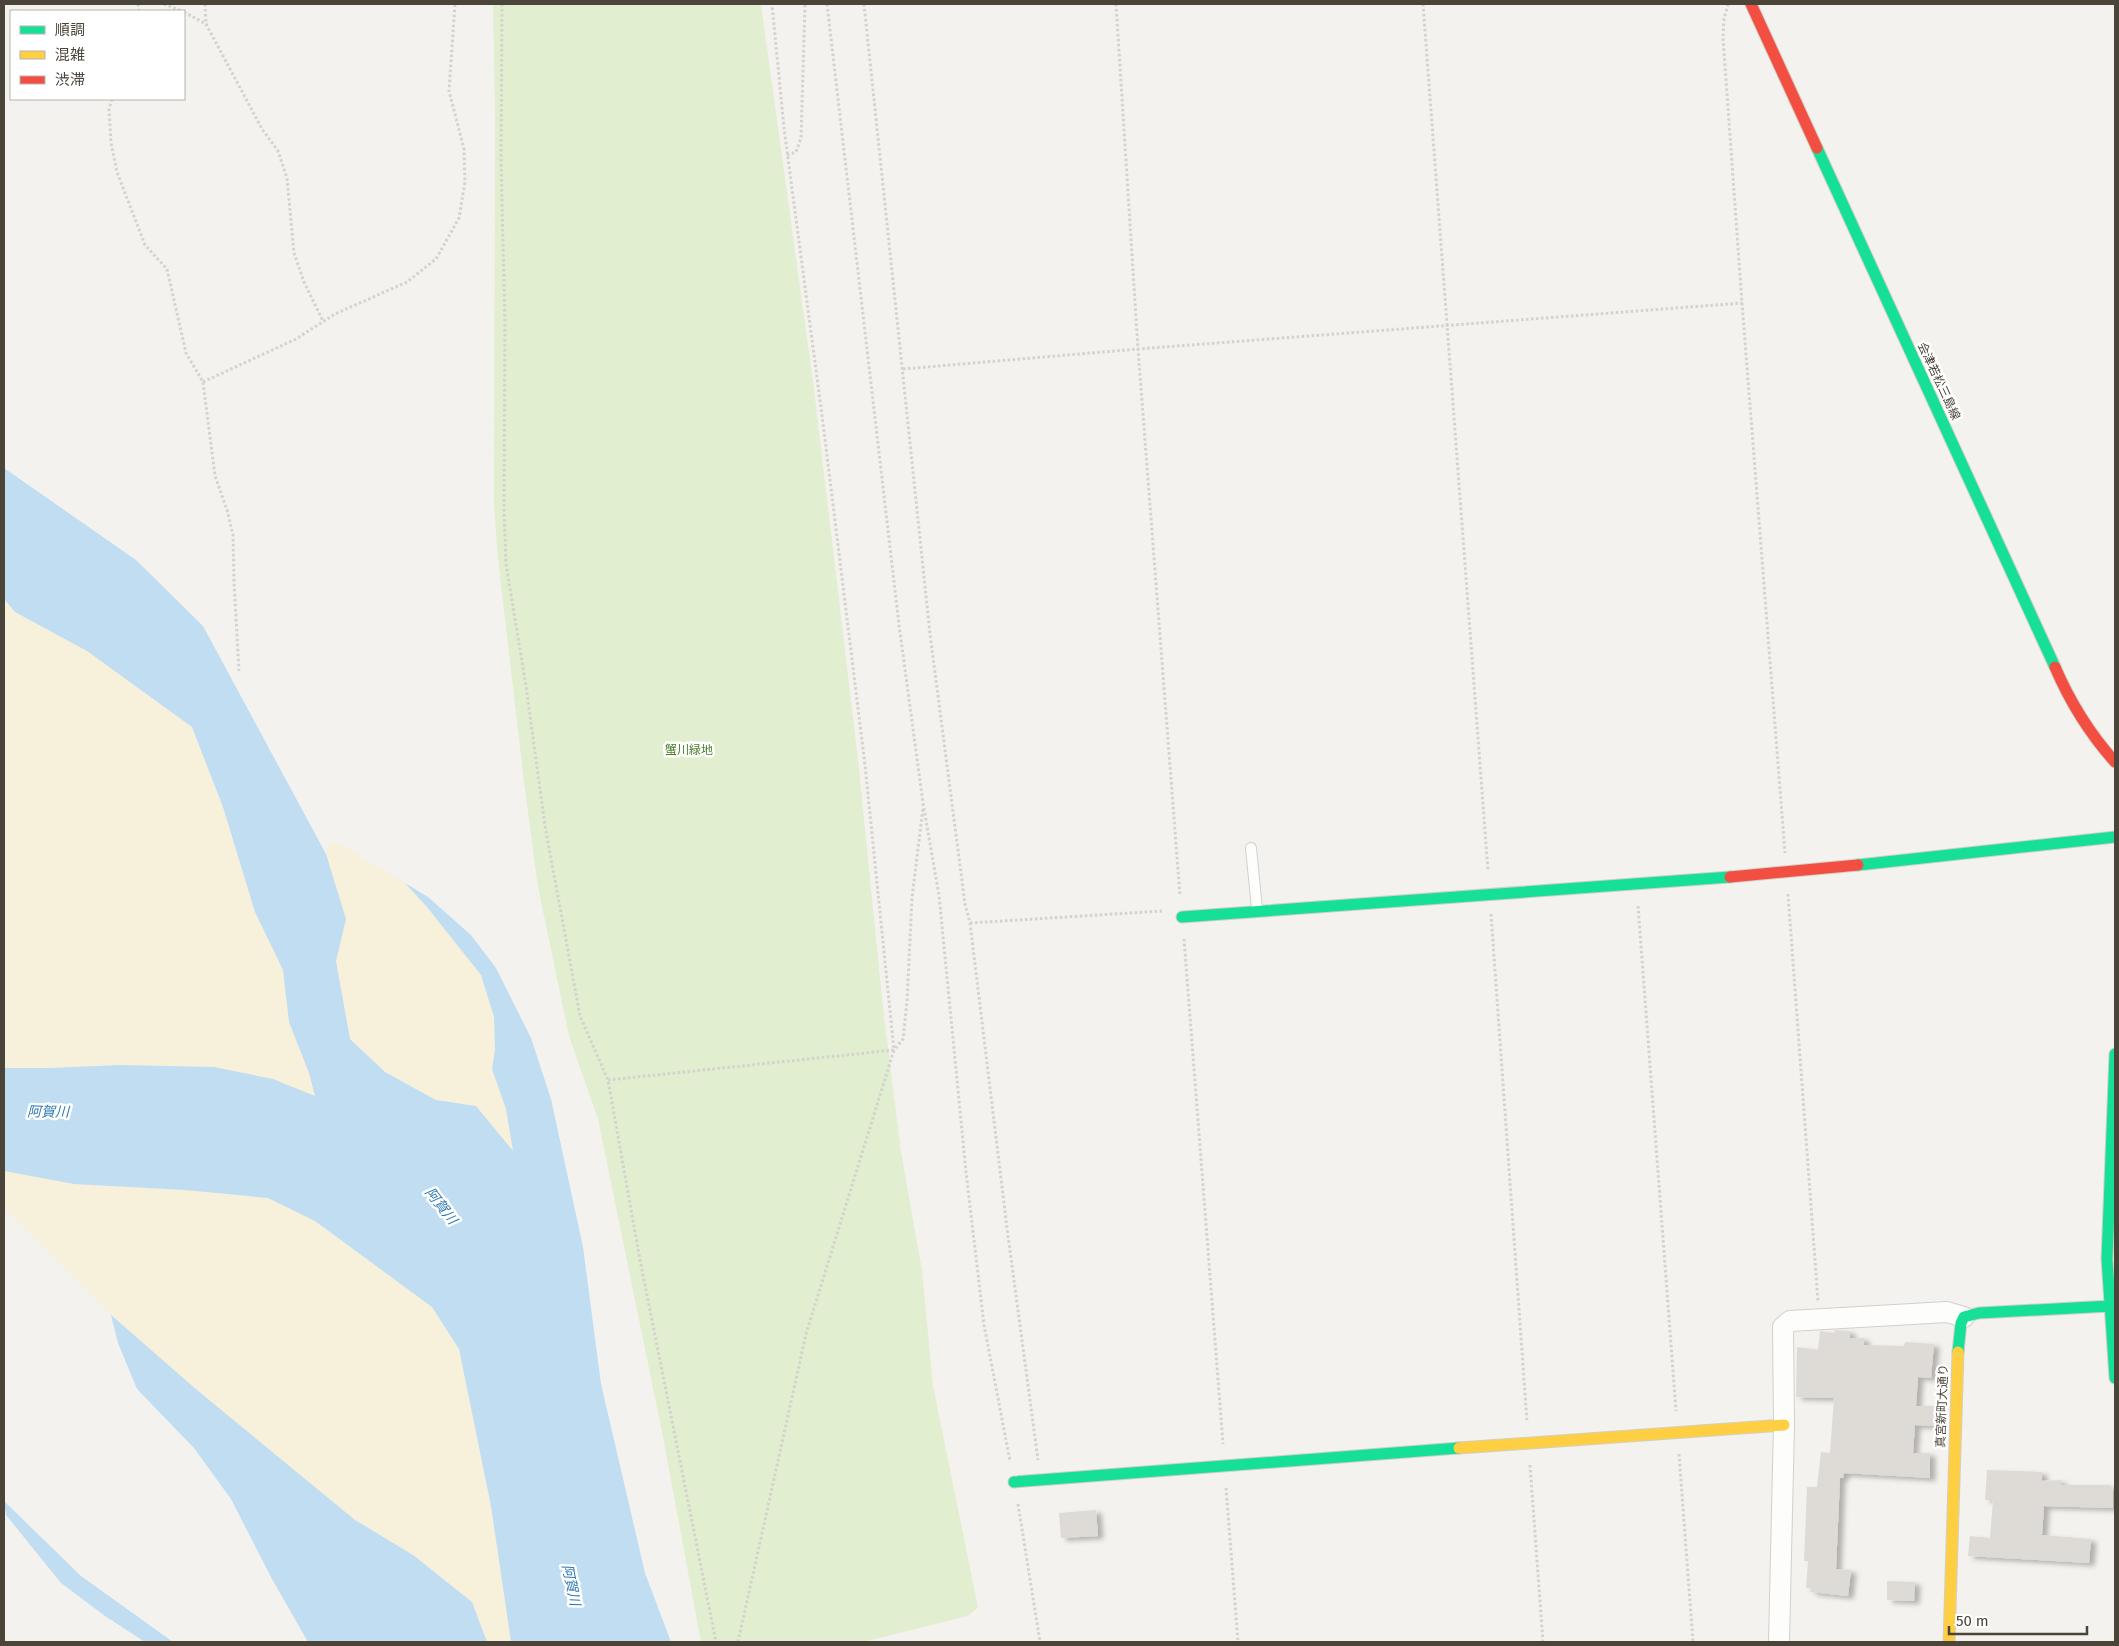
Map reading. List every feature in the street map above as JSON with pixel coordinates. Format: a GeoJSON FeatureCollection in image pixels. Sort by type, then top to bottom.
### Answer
{"type":"FeatureCollection","features":[{"type":"Feature","properties":{"kind":"street","name":"会津若松三島線"},"geometry":{"type":"LineString","coordinates":[[1751,4],[2064,688],[2095,740],[2115,762]]}},
{"type":"Feature","properties":{"kind":"street"},"geometry":{"type":"LineString","coordinates":[[1182,913],[1257,912],[1490,893],[1787,873],[2115,837]]}},
{"type":"Feature","properties":{"kind":"street"},"geometry":{"type":"LineString","coordinates":[[2115,1054],[2107,1259],[2115,1378]]}},
{"type":"Feature","properties":{"kind":"street"},"geometry":{"type":"LineString","coordinates":[[1779,1642],[1784,1425],[1783,1327],[1790,1322],[1820,1319],[1947,1312],[1964,1317],[1980,1313],[2110,1306]]}},
{"type":"Feature","properties":{"kind":"street","name":"真宮新町大通り"},"geometry":{"type":"LineString","coordinates":[[1949,1642],[1958,1342],[1961,1323],[1964,1317]]}},
{"type":"Feature","properties":{"kind":"street"},"geometry":{"type":"LineString","coordinates":[[1014,1482],[1677,1431],[1784,1425]]}},
{"type":"Feature","properties":{"kind":"lane"},"geometry":{"type":"LineString","coordinates":[[1251,848],[1257,912]]}},
{"type":"Feature","properties":{"kind":"path"},"geometry":{"type":"LineString","coordinates":[[164,4],[178,10]]}},
{"type":"Feature","properties":{"kind":"path"},"geometry":{"type":"LineString","coordinates":[[205,4],[206,24],[262,129],[278,151],[287,178],[294,253],[304,282],[323,321]]}},
{"type":"Feature","properties":{"kind":"path"},"geometry":{"type":"LineString","coordinates":[[203,382],[296,339],[334,314],[407,282],[436,259],[459,218],[465,182],[464,149],[449,91],[455,4]]}},
{"type":"Feature","properties":{"kind":"path"},"geometry":{"type":"LineString","coordinates":[[502,4],[501,162],[505,323],[504,510],[506,564],[526,686],[545,826],[580,1016],[608,1080],[640,1260],[716,1642]]}},
{"type":"Feature","properties":{"kind":"path"},"geometry":{"type":"LineString","coordinates":[[772,4],[787,155],[865,765],[894,1050]]}},
{"type":"Feature","properties":{"kind":"path"},"geometry":{"type":"LineString","coordinates":[[787,155],[796,152],[801,138],[805,4]]}},
{"type":"Feature","properties":{"kind":"path"},"geometry":{"type":"LineString","coordinates":[[826,4],[899,625],[939,895],[966,1172],[984,1325],[1014,1482],[1040,1642]]}},
{"type":"Feature","properties":{"kind":"path"},"geometry":{"type":"LineString","coordinates":[[864,4],[930,634],[965,904],[970,923],[1007,1228],[1041,1480]]}},
{"type":"Feature","properties":{"kind":"path"},"geometry":{"type":"LineString","coordinates":[[1116,4],[1138,349],[1238,1642]]}},
{"type":"Feature","properties":{"kind":"path"},"geometry":{"type":"LineString","coordinates":[[1423,4],[1490,893],[1543,1642]]}},
{"type":"Feature","properties":{"kind":"path"},"geometry":{"type":"LineString","coordinates":[[1728,4],[1724,19],[1723,38],[1820,1319]]}},
{"type":"Feature","properties":{"kind":"path"},"geometry":{"type":"LineString","coordinates":[[185,13],[206,24]]}},
{"type":"Feature","properties":{"kind":"path"},"geometry":{"type":"LineString","coordinates":[[112,100],[109,109],[110,143],[117,172],[145,245],[167,269],[186,353],[203,382],[215,476],[227,510],[233,535],[239,671]]}},
{"type":"Feature","properties":{"kind":"path"},"geometry":{"type":"LineString","coordinates":[[903,369],[1138,349],[1742,303]]}},
{"type":"Feature","properties":{"kind":"path"},"geometry":{"type":"LineString","coordinates":[[738,1642],[806,1334],[894,1050],[903,1039],[907,1002],[912,898],[924,803]]}},
{"type":"Feature","properties":{"kind":"path"},"geometry":{"type":"LineString","coordinates":[[1636,883],[1693,1642]]}},
{"type":"Feature","properties":{"kind":"path"},"geometry":{"type":"LineString","coordinates":[[970,923],[1182,913]]}},
{"type":"Feature","properties":{"kind":"path"},"geometry":{"type":"LineString","coordinates":[[608,1080],[894,1050]]}},
{"type":"Feature","properties":{"kind":"green space","name":"蟹川緑地"},"geometry":{"type":"Polygon","coordinates":[[[493,4],[761,4],[814,389],[858,760],[883,1008],[901,1152],[922,1271],[933,1386],[978,1607],[968,1616],[863,1642],[701,1642],[663,1437],[598,1119],[569,1036],[538,887],[525,790],[498,559],[494,504],[495,115],[493,4]]]}},
{"type":"Feature","properties":{"kind":"sand"},"geometry":{"type":"Polygon","coordinates":[[[4,599],[15,612],[87,651],[192,727],[223,807],[255,912],[283,970],[289,1022],[309,1073],[315,1097],[273,1079],[4,1068],[4,599]]]}},
{"type":"Feature","properties":{"kind":"sand"},"geometry":{"type":"Polygon","coordinates":[[[329,843],[340,844],[405,883],[427,907],[481,975],[494,1017],[495,1050],[492,1069],[506,1109],[514,1152],[476,1106],[437,1100],[385,1072],[350,1039],[336,961],[346,919],[326,854],[329,843]]]}},
{"type":"Feature","properties":{"kind":"sand"},"geometry":{"type":"Polygon","coordinates":[[[4,1171],[74,1184],[185,1190],[268,1198],[315,1221],[432,1307],[459,1349],[491,1506],[511,1642],[487,1642],[472,1602],[413,1555],[355,1520],[197,1390],[111,1315],[4,1208],[4,1171]]]}},
{"type":"Feature","properties":{"kind":"water","name":"阿賀川"},"geometry":{"type":"Polygon","coordinates":[[[4,468],[136,560],[203,626],[326,854],[346,919],[336,961],[350,1039],[385,1072],[436,1100],[476,1106],[513,1151],[506,1109],[492,1069],[495,1050],[494,1017],[481,975],[427,907],[405,883],[428,897],[471,935],[496,968],[531,1038],[551,1099],[583,1247],[601,1384],[645,1573],[671,1642],[511,1642],[491,1506],[459,1349],[432,1307],[315,1221],[268,1198],[185,1190],[74,1184],[4,1171],[4,1068],[119,1065],[214,1067],[273,1079],[315,1096],[309,1073],[289,1022],[283,970],[255,912],[223,807],[192,727],[87,651],[15,612],[4,599],[4,468]]]}},
{"type":"Feature","properties":{"kind":"water"},"geometry":{"type":"Polygon","coordinates":[[[111,1315],[197,1390],[355,1520],[413,1555],[472,1602],[487,1642],[308,1642],[272,1579],[231,1499],[194,1448],[137,1389],[118,1343],[111,1315]]]}},
{"type":"Feature","properties":{"kind":"water"},"geometry":{"type":"Polygon","coordinates":[[[4,1501],[81,1576],[173,1642],[145,1642],[105,1616],[61,1583],[6,1515],[4,1501]]]}},
{"type":"Feature","properties":{"kind":"building"},"geometry":{"type":"Polygon","coordinates":[[[1835,1330],[1850,1331],[1850,1338],[1864,1338],[1864,1345],[1904,1346],[1905,1342],[1934,1344],[1931,1378],[1918,1377],[1916,1406],[1939,1406],[1938,1426],[1915,1425],[1913,1453],[1930,1453],[1930,1478],[1844,1473],[1843,1478],[1840,1478],[1836,1569],[1851,1570],[1848,1596],[1811,1592],[1811,1588],[1806,1588],[1808,1561],[1804,1561],[1807,1487],[1817,1487],[1821,1452],[1830,1453],[1834,1398],[1796,1397],[1797,1347],[1818,1350],[1820,1331],[1834,1333],[1835,1330]]]}},
{"type":"Feature","properties":{"kind":"building"},"geometry":{"type":"Polygon","coordinates":[[[1987,1470],[2042,1472],[2042,1481],[2061,1480],[2061,1485],[2110,1485],[2113,1488],[2113,1508],[2044,1506],[2042,1535],[2091,1539],[2089,1563],[1968,1556],[1970,1536],[1990,1538],[1993,1500],[1985,1500],[1987,1470]]]}},
{"type":"Feature","properties":{"kind":"building"},"geometry":{"type":"Polygon","coordinates":[[[1096,1510],[1098,1536],[1061,1538],[1059,1513],[1096,1510]]]}},
{"type":"Feature","properties":{"kind":"building"},"geometry":{"type":"Polygon","coordinates":[[[1887,1581],[1915,1582],[1914,1601],[1887,1600],[1887,1581]]]}},
{"type":"Feature","properties":{"kind":"traffic: fast"},"geometry":{"type":"LineString","coordinates":[[1817,148],[2055,667]]}},
{"type":"Feature","properties":{"kind":"traffic: fast"},"geometry":{"type":"LineString","coordinates":[[1858,865],[2115,837]]}},
{"type":"Feature","properties":{"kind":"traffic: fast"},"geometry":{"type":"LineString","coordinates":[[1182,917],[1730,877]]}},
{"type":"Feature","properties":{"kind":"traffic: fast"},"geometry":{"type":"LineString","coordinates":[[2115,1054],[2107,1259],[2115,1378]]}},
{"type":"Feature","properties":{"kind":"traffic: fast"},"geometry":{"type":"LineString","coordinates":[[1958,1352],[1961,1323],[1964,1317],[1979,1313],[2110,1306]]}},
{"type":"Feature","properties":{"kind":"traffic: fast"},"geometry":{"type":"LineString","coordinates":[[1014,1482],[1459,1448]]}},
{"type":"Feature","properties":{"kind":"traffic: slow"},"geometry":{"type":"LineString","coordinates":[[1949,1642],[1958,1352]]}},
{"type":"Feature","properties":{"kind":"traffic: slow"},"geometry":{"type":"LineString","coordinates":[[1459,1448],[1784,1425]]}},
{"type":"Feature","properties":{"kind":"traffic: jam"},"geometry":{"type":"LineString","coordinates":[[1751,4],[1817,148]]}},
{"type":"Feature","properties":{"kind":"traffic: jam"},"geometry":{"type":"LineString","coordinates":[[2055,667],[2081,717],[2115,762]]}},
{"type":"Feature","properties":{"kind":"traffic: jam"},"geometry":{"type":"LineString","coordinates":[[1730,877],[1858,865]]}}]}
